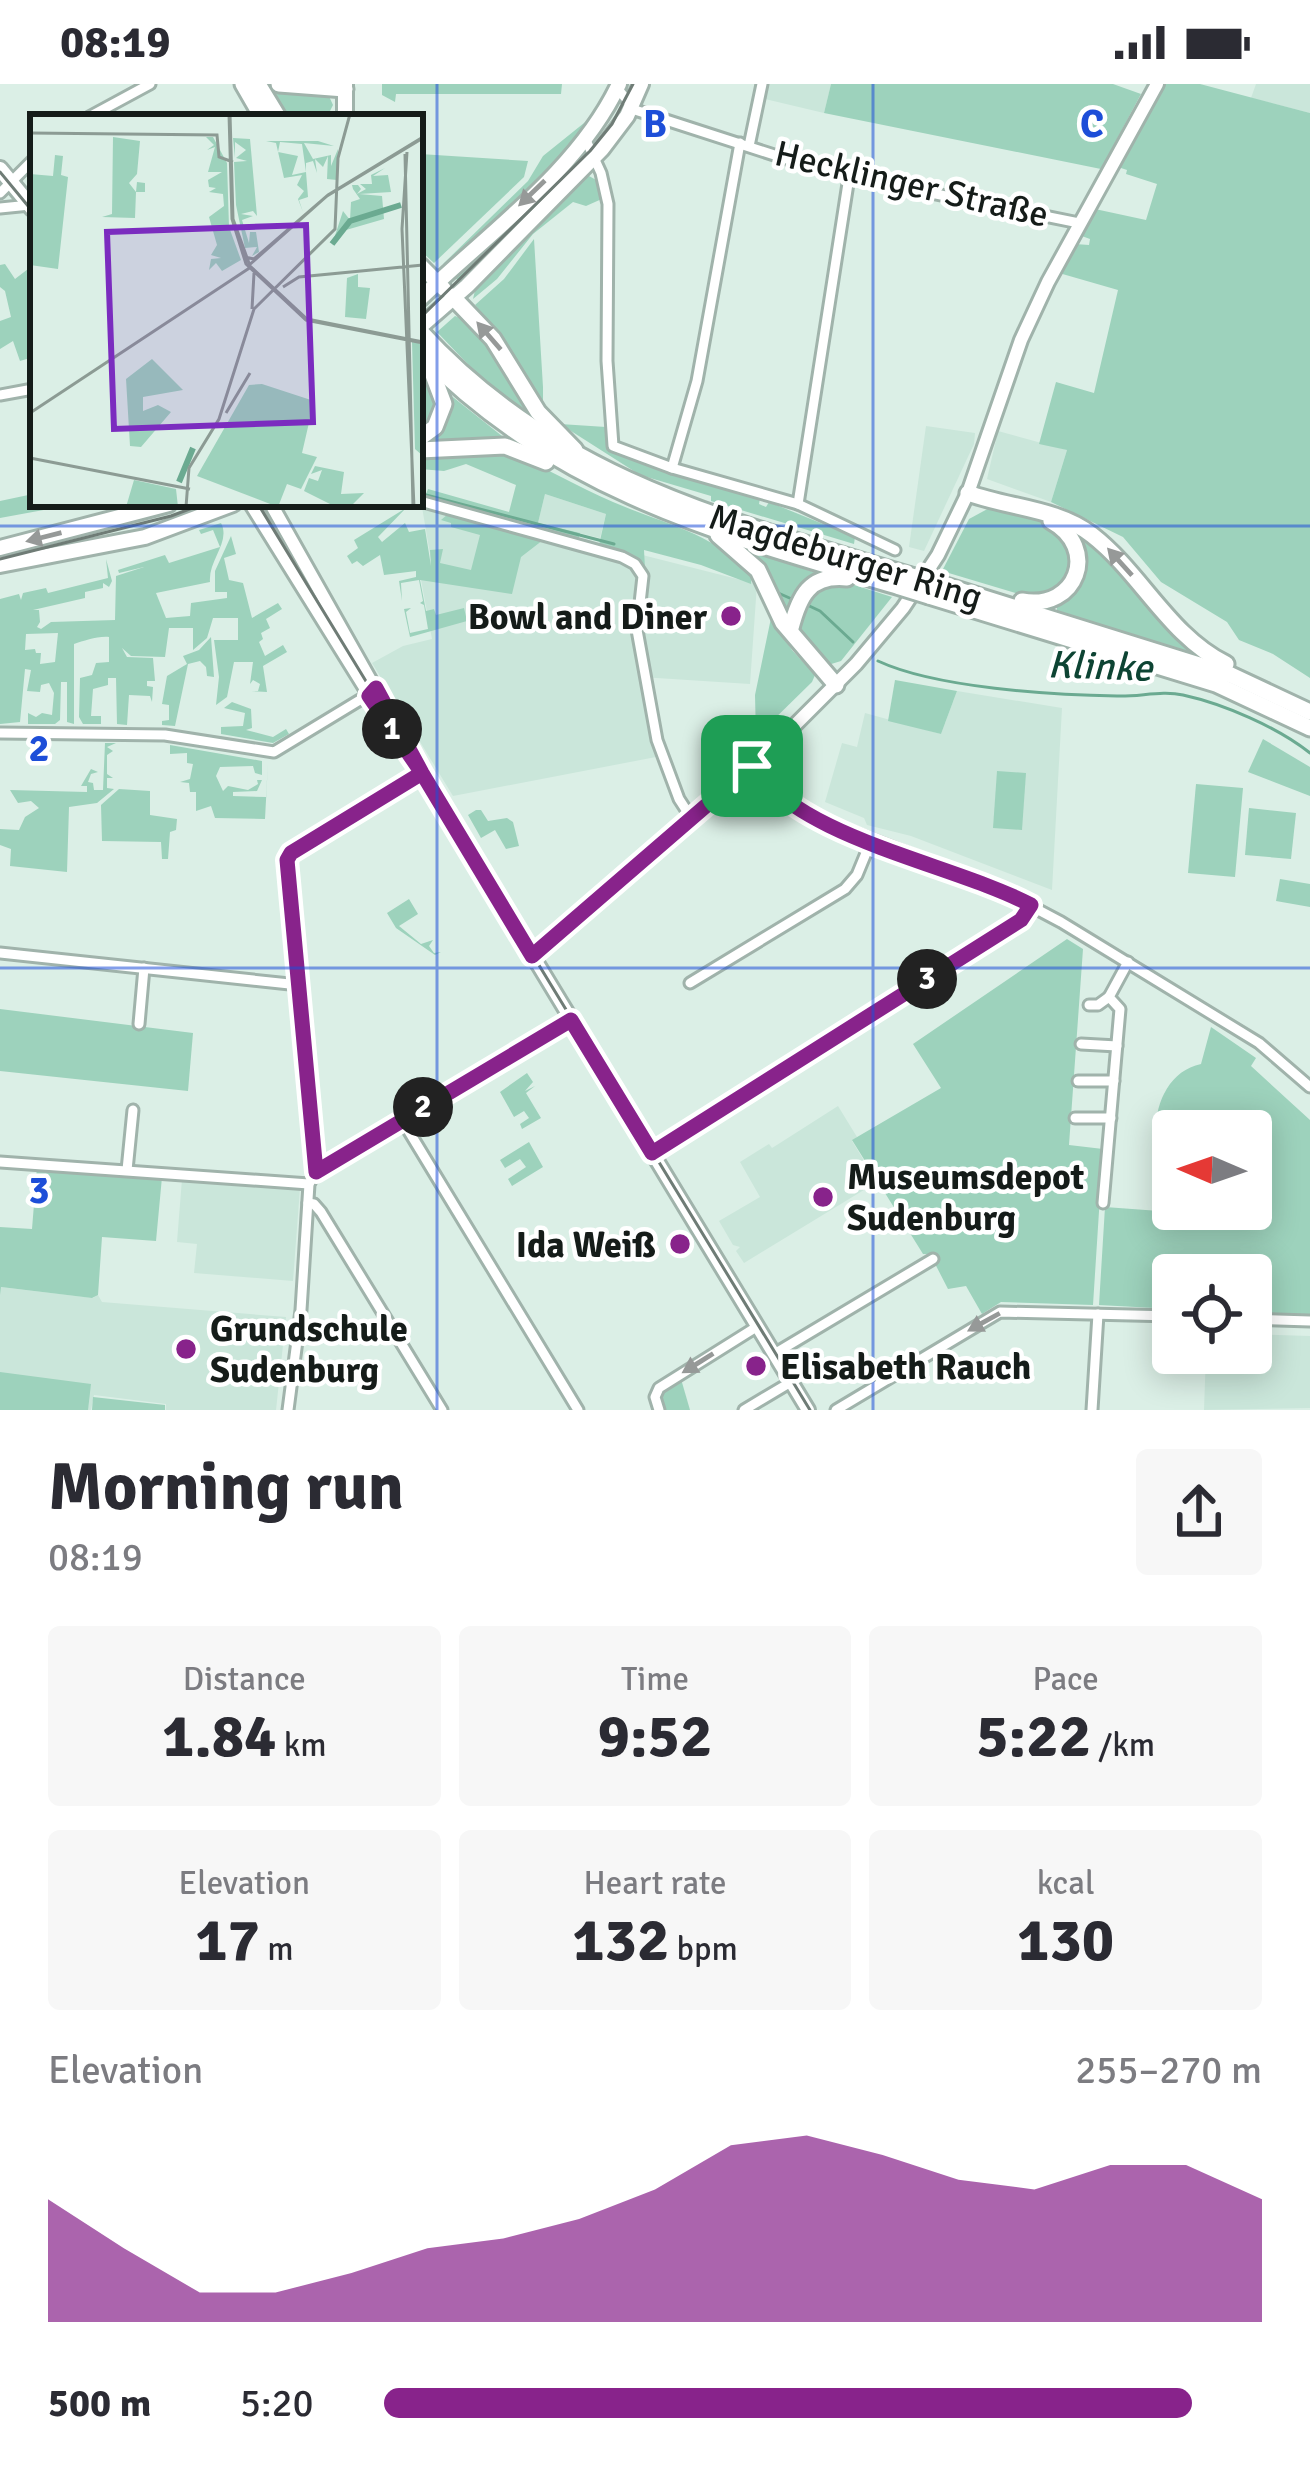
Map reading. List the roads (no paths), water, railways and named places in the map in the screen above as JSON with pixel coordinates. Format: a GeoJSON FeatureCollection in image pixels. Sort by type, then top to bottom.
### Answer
{"type":"FeatureCollection","features":[{"type":"Feature","properties":{"kind":"highway"},"geometry":{"type":"LineString","coordinates":[[243,84],[260,114]]}},
{"type":"Feature","properties":{"kind":"highway"},"geometry":{"type":"LineString","coordinates":[[258,84],[276,114]]}},
{"type":"Feature","properties":{"kind":"highway"},"geometry":{"type":"LineString","coordinates":[[280,84],[345,86]]}},
{"type":"Feature","properties":{"kind":"highway"},"geometry":{"type":"LineString","coordinates":[[452,296],[498,346],[534,406],[571,442],[579,458]]}},
{"type":"Feature","properties":{"kind":"highway"},"geometry":{"type":"LineString","coordinates":[[423,341],[444,404],[435,427],[423,436]]}},
{"type":"Feature","properties":{"kind":"highway","name":"Magdeburger Ring"},"geometry":{"type":"LineString","coordinates":[[423,341],[501,406],[579,458],[692,508],[1205,680],[1310,728]]}},
{"type":"Feature","properties":{"kind":"highway","name":"Magdeburger Ring"},"geometry":{"type":"LineString","coordinates":[[423,341],[502,423],[590,479],[711,530],[862,576],[904,581]]}},
{"type":"Feature","properties":{"kind":"highway"},"geometry":{"type":"LineString","coordinates":[[423,450],[505,446],[590,479]]}},
{"type":"Feature","properties":{"kind":"highway"},"geometry":{"type":"LineString","coordinates":[[968,493],[1061,517],[1096,538],[1197,646],[1245,673],[1252,683]]}},
{"type":"Feature","properties":{"kind":"highway"},"geometry":{"type":"LineString","coordinates":[[993,601],[1046,602],[1061,595],[1074,579],[1078,558],[1071,537],[1033,512]]}},
{"type":"Feature","properties":{"kind":"highway"},"geometry":{"type":"LineString","coordinates":[[711,530],[753,564],[783,623],[793,624]]}},
{"type":"Feature","properties":{"kind":"highway"},"geometry":{"type":"LineString","coordinates":[[836,685],[799,644],[793,624],[797,602],[809,586],[826,578],[862,576]]}},
{"type":"Feature","properties":{"kind":"highway","name":"Magdeburger Ring"},"geometry":{"type":"LineString","coordinates":[[933,590],[993,601],[1252,683],[1310,712]]}},
{"type":"Feature","properties":{"kind":"main road"},"geometry":{"type":"LineString","coordinates":[[423,341],[452,296],[593,158],[631,108],[641,84]]}},
{"type":"Feature","properties":{"kind":"main road"},"geometry":{"type":"LineString","coordinates":[[423,296],[585,139],[618,86]]}},
{"type":"Feature","properties":{"kind":"main road"},"geometry":{"type":"LineString","coordinates":[[0,169],[6,188]]}},
{"type":"Feature","properties":{"kind":"main road"},"geometry":{"type":"LineString","coordinates":[[423,269],[452,296]]}},
{"type":"Feature","properties":{"kind":"main road"},"geometry":{"type":"LineString","coordinates":[[0,548],[158,507]]}},
{"type":"Feature","properties":{"kind":"main road"},"geometry":{"type":"LineString","coordinates":[[0,565],[145,537],[225,507]]}},
{"type":"Feature","properties":{"kind":"street"},"geometry":{"type":"LineString","coordinates":[[94,114],[150,84]]}},
{"type":"Feature","properties":{"kind":"street"},"geometry":{"type":"LineString","coordinates":[[672,468],[697,382],[744,144],[762,84]]}},
{"type":"Feature","properties":{"kind":"street"},"geometry":{"type":"LineString","coordinates":[[532,956],[752,766],[836,685],[928,572],[968,493],[1029,321],[1157,84]]}},
{"type":"Feature","properties":{"kind":"street"},"geometry":{"type":"LineString","coordinates":[[618,86],[631,108]]}},
{"type":"Feature","properties":{"kind":"street","name":"Hecklinger Straße"},"geometry":{"type":"LineString","coordinates":[[631,108],[849,177],[1078,223]]}},
{"type":"Feature","properties":{"kind":"street"},"geometry":{"type":"LineString","coordinates":[[585,139],[608,204],[610,441],[622,452],[798,504],[895,550]]}},
{"type":"Feature","properties":{"kind":"street"},"geometry":{"type":"LineString","coordinates":[[6,188],[30,163]]}},
{"type":"Feature","properties":{"kind":"street"},"geometry":{"type":"LineString","coordinates":[[798,504],[849,177]]}},
{"type":"Feature","properties":{"kind":"street"},"geometry":{"type":"LineString","coordinates":[[0,208],[30,207]]}},
{"type":"Feature","properties":{"kind":"street"},"geometry":{"type":"LineString","coordinates":[[0,395],[30,390]]}},
{"type":"Feature","properties":{"kind":"street"},"geometry":{"type":"LineString","coordinates":[[423,502],[622,556],[638,567],[644,588],[638,630],[659,751],[692,819]]}},
{"type":"Feature","properties":{"kind":"street"},"geometry":{"type":"LineString","coordinates":[[252,507],[422,773],[808,1410]]}},
{"type":"Feature","properties":{"kind":"street"},"geometry":{"type":"LineString","coordinates":[[274,507],[372,692]]}},
{"type":"Feature","properties":{"kind":"street"},"geometry":{"type":"LineString","coordinates":[[0,733],[165,735],[274,752],[372,692]]}},
{"type":"Feature","properties":{"kind":"street"},"geometry":{"type":"LineString","coordinates":[[752,766],[799,811],[1031,905],[1259,1042],[1310,1087]]}},
{"type":"Feature","properties":{"kind":"street"},"geometry":{"type":"LineString","coordinates":[[316,1172],[288,857],[422,773]]}},
{"type":"Feature","properties":{"kind":"street"},"geometry":{"type":"LineString","coordinates":[[690,983],[845,889],[872,841]]}},
{"type":"Feature","properties":{"kind":"street"},"geometry":{"type":"LineString","coordinates":[[652,1153],[1021,920],[1031,905]]}},
{"type":"Feature","properties":{"kind":"street"},"geometry":{"type":"LineString","coordinates":[[0,952],[299,985]]}},
{"type":"Feature","properties":{"kind":"street"},"geometry":{"type":"LineString","coordinates":[[1089,1005],[1109,998],[1129,962]]}},
{"type":"Feature","properties":{"kind":"street"},"geometry":{"type":"LineString","coordinates":[[139,1024],[144,968]]}},
{"type":"Feature","properties":{"kind":"street"},"geometry":{"type":"LineString","coordinates":[[1102,1203],[1120,1009],[1109,998]]}},
{"type":"Feature","properties":{"kind":"street"},"geometry":{"type":"LineString","coordinates":[[288,1410],[301,1310],[308,1184],[316,1172],[571,1020]]}},
{"type":"Feature","properties":{"kind":"street"},"geometry":{"type":"LineString","coordinates":[[1081,1044],[1117,1046]]}},
{"type":"Feature","properties":{"kind":"street"},"geometry":{"type":"LineString","coordinates":[[1078,1081],[1114,1081]]}},
{"type":"Feature","properties":{"kind":"street"},"geometry":{"type":"LineString","coordinates":[[127,1170],[134,1110]]}},
{"type":"Feature","properties":{"kind":"street"},"geometry":{"type":"LineString","coordinates":[[1076,1118],[1111,1118]]}},
{"type":"Feature","properties":{"kind":"street"},"geometry":{"type":"LineString","coordinates":[[402,1120],[578,1410]]}},
{"type":"Feature","properties":{"kind":"street"},"geometry":{"type":"LineString","coordinates":[[0,1162],[308,1184]]}},
{"type":"Feature","properties":{"kind":"street"},"geometry":{"type":"LineString","coordinates":[[308,1203],[321,1212],[442,1410]]}},
{"type":"Feature","properties":{"kind":"street"},"geometry":{"type":"LineString","coordinates":[[774,1354],[933,1259]]}},
{"type":"Feature","properties":{"kind":"street"},"geometry":{"type":"LineString","coordinates":[[836,1410],[1000,1312],[1152,1315]]}},
{"type":"Feature","properties":{"kind":"street"},"geometry":{"type":"LineString","coordinates":[[1092,1410],[1098,1314]]}},
{"type":"Feature","properties":{"kind":"street"},"geometry":{"type":"LineString","coordinates":[[1272,1320],[1310,1321]]}},
{"type":"Feature","properties":{"kind":"street"},"geometry":{"type":"LineString","coordinates":[[659,1410],[658,1388],[758,1326]]}},
{"type":"Feature","properties":{"kind":"street"},"geometry":{"type":"LineString","coordinates":[[744,1410],[791,1382]]}},
{"type":"Feature","properties":{"kind":"waterway","name":"Klinke"},"geometry":{"type":"LineString","coordinates":[[426,495],[614,544]]}},
{"type":"Feature","properties":{"kind":"waterway","name":"Klinke"},"geometry":{"type":"LineString","coordinates":[[776,592],[794,600]]}},
{"type":"Feature","properties":{"kind":"waterway","name":"Klinke"},"geometry":{"type":"LineString","coordinates":[[803,603],[820,611],[853,642]]}},
{"type":"Feature","properties":{"kind":"waterway","name":"Klinke"},"geometry":{"type":"LineString","coordinates":[[878,661],[931,678],[995,688],[1183,695],[1249,718],[1310,753]]}},
{"type":"Feature","properties":{"kind":"tram line"},"geometry":{"type":"LineString","coordinates":[[423,315],[590,151],[612,124],[633,84]]}},
{"type":"Feature","properties":{"kind":"tram line"},"geometry":{"type":"LineString","coordinates":[[0,172],[30,208]]}},
{"type":"Feature","properties":{"kind":"tram line"},"geometry":{"type":"LineString","coordinates":[[0,559],[195,507]]}},
{"type":"Feature","properties":{"kind":"tram line"},"geometry":{"type":"LineString","coordinates":[[260,507],[810,1410]]}},
{"type":"Feature","properties":{"kind":"place","name":"Bowl and Diner"},"geometry":{"type":"Point","coordinates":[731,616]}},
{"type":"Feature","properties":{"kind":"place","name":"Museumsdepot Sudenburg"},"geometry":{"type":"Point","coordinates":[823,1197]}},
{"type":"Feature","properties":{"kind":"place","name":"Ida Weiß"},"geometry":{"type":"Point","coordinates":[680,1244]}},
{"type":"Feature","properties":{"kind":"place","name":"Grundschule Sudenburg"},"geometry":{"type":"Point","coordinates":[186,1349]}},
{"type":"Feature","properties":{"kind":"place","name":"Elisabeth Rauch"},"geometry":{"type":"Point","coordinates":[756,1366]}}]}
